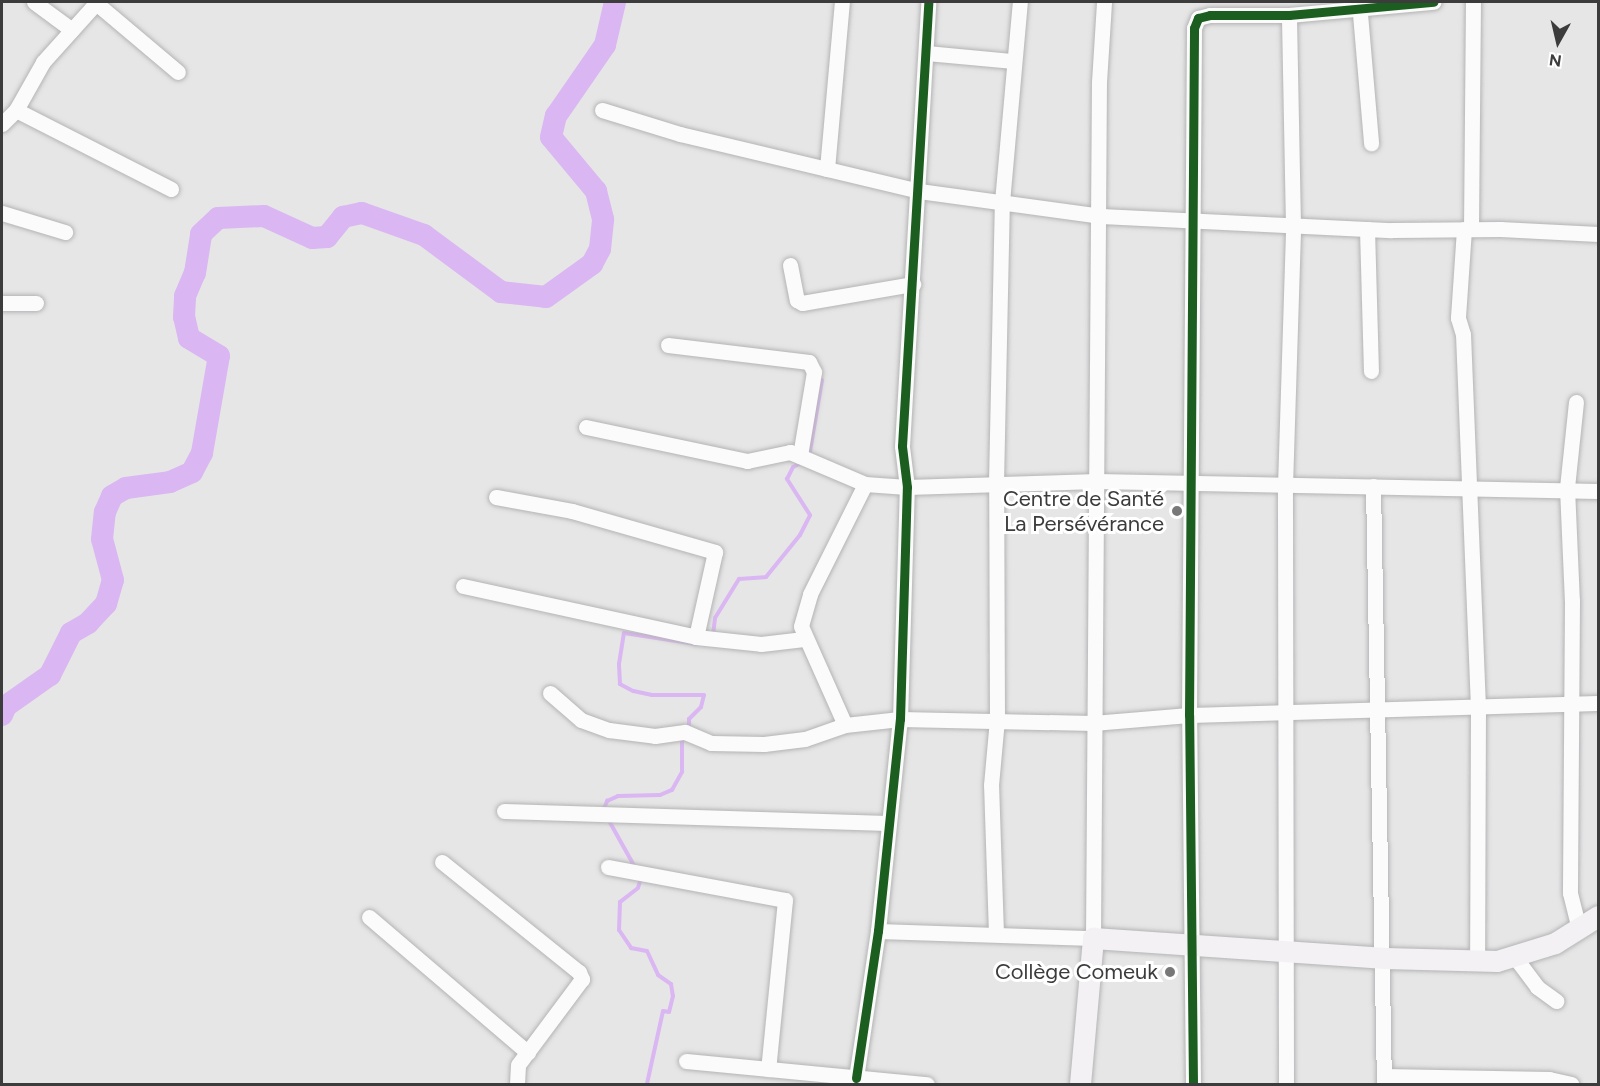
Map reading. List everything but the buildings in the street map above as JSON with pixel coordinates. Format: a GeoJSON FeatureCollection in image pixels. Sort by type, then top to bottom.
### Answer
{"type":"FeatureCollection","features":[{"type":"Feature","properties":{"kind":"main road"},"geometry":{"type":"LineString","coordinates":[[1080,1084],[1093,938],[1191,942],[1385,958],[1477,962],[1514,956],[1555,943],[1599,916]]}},
{"type":"Feature","properties":{"kind":"street"},"geometry":{"type":"LineString","coordinates":[[34,2],[72,30]]}},
{"type":"Feature","properties":{"kind":"street"},"geometry":{"type":"LineString","coordinates":[[2,124],[15,110],[43,62],[97,2],[178,72]]}},
{"type":"Feature","properties":{"kind":"street"},"geometry":{"type":"LineString","coordinates":[[827,169],[842,2]]}},
{"type":"Feature","properties":{"kind":"street"},"geometry":{"type":"LineString","coordinates":[[856,1078],[878,931],[900,719],[907,487],[903,446],[928,2]]}},
{"type":"Feature","properties":{"kind":"street"},"geometry":{"type":"LineString","coordinates":[[996,934],[991,785],[998,718],[996,483],[1002,202],[1012,61],[1020,2]]}},
{"type":"Feature","properties":{"kind":"street"},"geometry":{"type":"LineString","coordinates":[[878,931],[1093,938],[1101,216],[1099,82],[1104,2]]}},
{"type":"Feature","properties":{"kind":"street"},"geometry":{"type":"LineString","coordinates":[[1193,1084],[1189,715],[1194,482],[1194,28],[1198,18],[1241,8],[1289,15],[1360,5],[1433,2]]}},
{"type":"Feature","properties":{"kind":"street"},"geometry":{"type":"LineString","coordinates":[[1473,2],[1467,229],[1465,259],[1458,282],[1458,318],[1463,334],[1467,488],[1478,706],[1477,962]]}},
{"type":"Feature","properties":{"kind":"street"},"geometry":{"type":"LineString","coordinates":[[1360,5],[1371,143]]}},
{"type":"Feature","properties":{"kind":"street"},"geometry":{"type":"LineString","coordinates":[[1286,1084],[1288,950],[1285,486],[1293,226],[1289,15]]}},
{"type":"Feature","properties":{"kind":"street"},"geometry":{"type":"LineString","coordinates":[[926,53],[1012,61]]}},
{"type":"Feature","properties":{"kind":"street"},"geometry":{"type":"LineString","coordinates":[[15,110],[171,189]]}},
{"type":"Feature","properties":{"kind":"street"},"geometry":{"type":"LineString","coordinates":[[602,110],[680,134],[919,191],[1101,216],[1366,229],[1467,229],[1599,234]]}},
{"type":"Feature","properties":{"kind":"street"},"geometry":{"type":"LineString","coordinates":[[2,213],[65,232]]}},
{"type":"Feature","properties":{"kind":"street"},"geometry":{"type":"LineString","coordinates":[[1366,229],[1371,372]]}},
{"type":"Feature","properties":{"kind":"street"},"geometry":{"type":"LineString","coordinates":[[790,265],[797,300],[801,303],[913,284]]}},
{"type":"Feature","properties":{"kind":"street"},"geometry":{"type":"LineString","coordinates":[[2,303],[36,303]]}},
{"type":"Feature","properties":{"kind":"street"},"geometry":{"type":"LineString","coordinates":[[668,345],[809,362],[814,372],[800,456]]}},
{"type":"Feature","properties":{"kind":"street"},"geometry":{"type":"LineString","coordinates":[[1576,402],[1567,488],[1571,704],[1570,893],[1579,929]]}},
{"type":"Feature","properties":{"kind":"street"},"geometry":{"type":"LineString","coordinates":[[586,427],[747,461],[782,452],[800,456],[865,483],[907,487],[1097,481],[1285,486],[1567,488],[1599,491]]}},
{"type":"Feature","properties":{"kind":"street"},"geometry":{"type":"LineString","coordinates":[[845,725],[804,639],[801,626],[810,594],[865,483]]}},
{"type":"Feature","properties":{"kind":"street"},"geometry":{"type":"LineString","coordinates":[[1373,486],[1385,958],[1384,1080],[1549,1079],[1571,1084]]}},
{"type":"Feature","properties":{"kind":"street"},"geometry":{"type":"LineString","coordinates":[[496,497],[572,511],[715,552],[696,637]]}},
{"type":"Feature","properties":{"kind":"street"},"geometry":{"type":"LineString","coordinates":[[463,586],[696,637],[761,644],[804,639]]}},
{"type":"Feature","properties":{"kind":"street"},"geometry":{"type":"LineString","coordinates":[[550,693],[581,720],[609,730],[655,736],[685,732],[711,743],[764,744],[805,739],[845,725],[900,719],[998,718],[1094,723],[1189,715],[1599,703]]}},
{"type":"Feature","properties":{"kind":"street"},"geometry":{"type":"LineString","coordinates":[[504,811],[888,823]]}},
{"type":"Feature","properties":{"kind":"street"},"geometry":{"type":"LineString","coordinates":[[442,862],[579,972],[582,979],[518,1065],[517,1084]]}},
{"type":"Feature","properties":{"kind":"street"},"geometry":{"type":"LineString","coordinates":[[608,867],[785,900],[768,1069]]}},
{"type":"Feature","properties":{"kind":"street"},"geometry":{"type":"LineString","coordinates":[[369,917],[528,1053]]}},
{"type":"Feature","properties":{"kind":"street"},"geometry":{"type":"LineString","coordinates":[[1514,956],[1537,987],[1556,1001]]}},
{"type":"Feature","properties":{"kind":"street"},"geometry":{"type":"LineString","coordinates":[[686,1061],[927,1084]]}},
{"type":"Feature","properties":{"kind":"waterway"},"geometry":{"type":"LineString","coordinates":[[2,715],[6,706],[50,675],[71,633],[88,623],[106,604],[113,580],[102,539],[105,512],[112,496],[126,488],[170,482],[192,472],[202,453],[219,356],[189,338],[184,317],[185,296],[195,273],[201,234],[218,218],[264,216],[312,238],[327,237],[343,217],[362,213],[424,235],[501,292],[546,297],[592,264],[600,249],[603,219],[596,191],[551,137],[556,116],[605,45],[615,2]]}},
{"type":"Feature","properties":{"kind":"waterway"},"geometry":{"type":"LineString","coordinates":[[809,457],[822,380]]}},
{"type":"Feature","properties":{"kind":"waterway"},"geometry":{"type":"LineString","coordinates":[[713,635],[715,618],[739,579],[766,577],[800,535],[810,515],[787,479],[793,467],[801,463]]}},
{"type":"Feature","properties":{"kind":"waterway"},"geometry":{"type":"LineString","coordinates":[[689,729],[689,719],[701,707],[704,695],[652,695],[633,691],[620,684],[619,664],[624,633],[696,644]]}},
{"type":"Feature","properties":{"kind":"waterway"},"geometry":{"type":"LineString","coordinates":[[604,809],[607,801],[618,796],[660,795],[672,790],[682,772],[682,737]]}},
{"type":"Feature","properties":{"kind":"waterway"},"geometry":{"type":"LineString","coordinates":[[608,819],[636,869]]}},
{"type":"Feature","properties":{"kind":"waterway"},"geometry":{"type":"LineString","coordinates":[[641,878],[638,888],[620,902],[619,930],[631,948],[647,951],[658,975],[671,984],[673,996],[669,1012],[663,1011],[647,1084]]}},
{"type":"Feature","properties":{"kind":"cycle path"},"geometry":{"type":"LineString","coordinates":[[856,1078],[878,931],[900,719],[907,487],[902,446],[928,2]]}},
{"type":"Feature","properties":{"kind":"cycle path"},"geometry":{"type":"LineString","coordinates":[[1193,1084],[1189,715],[1194,28],[1198,18],[1210,15],[1289,15],[1433,2]]}},
{"type":"Feature","properties":{"kind":"place","name":"Centre de Santé La Persévérance"},"geometry":{"type":"Point","coordinates":[1177,511]}},
{"type":"Feature","properties":{"kind":"place","name":"Collège Comeuk"},"geometry":{"type":"Point","coordinates":[1170,972]}}]}
